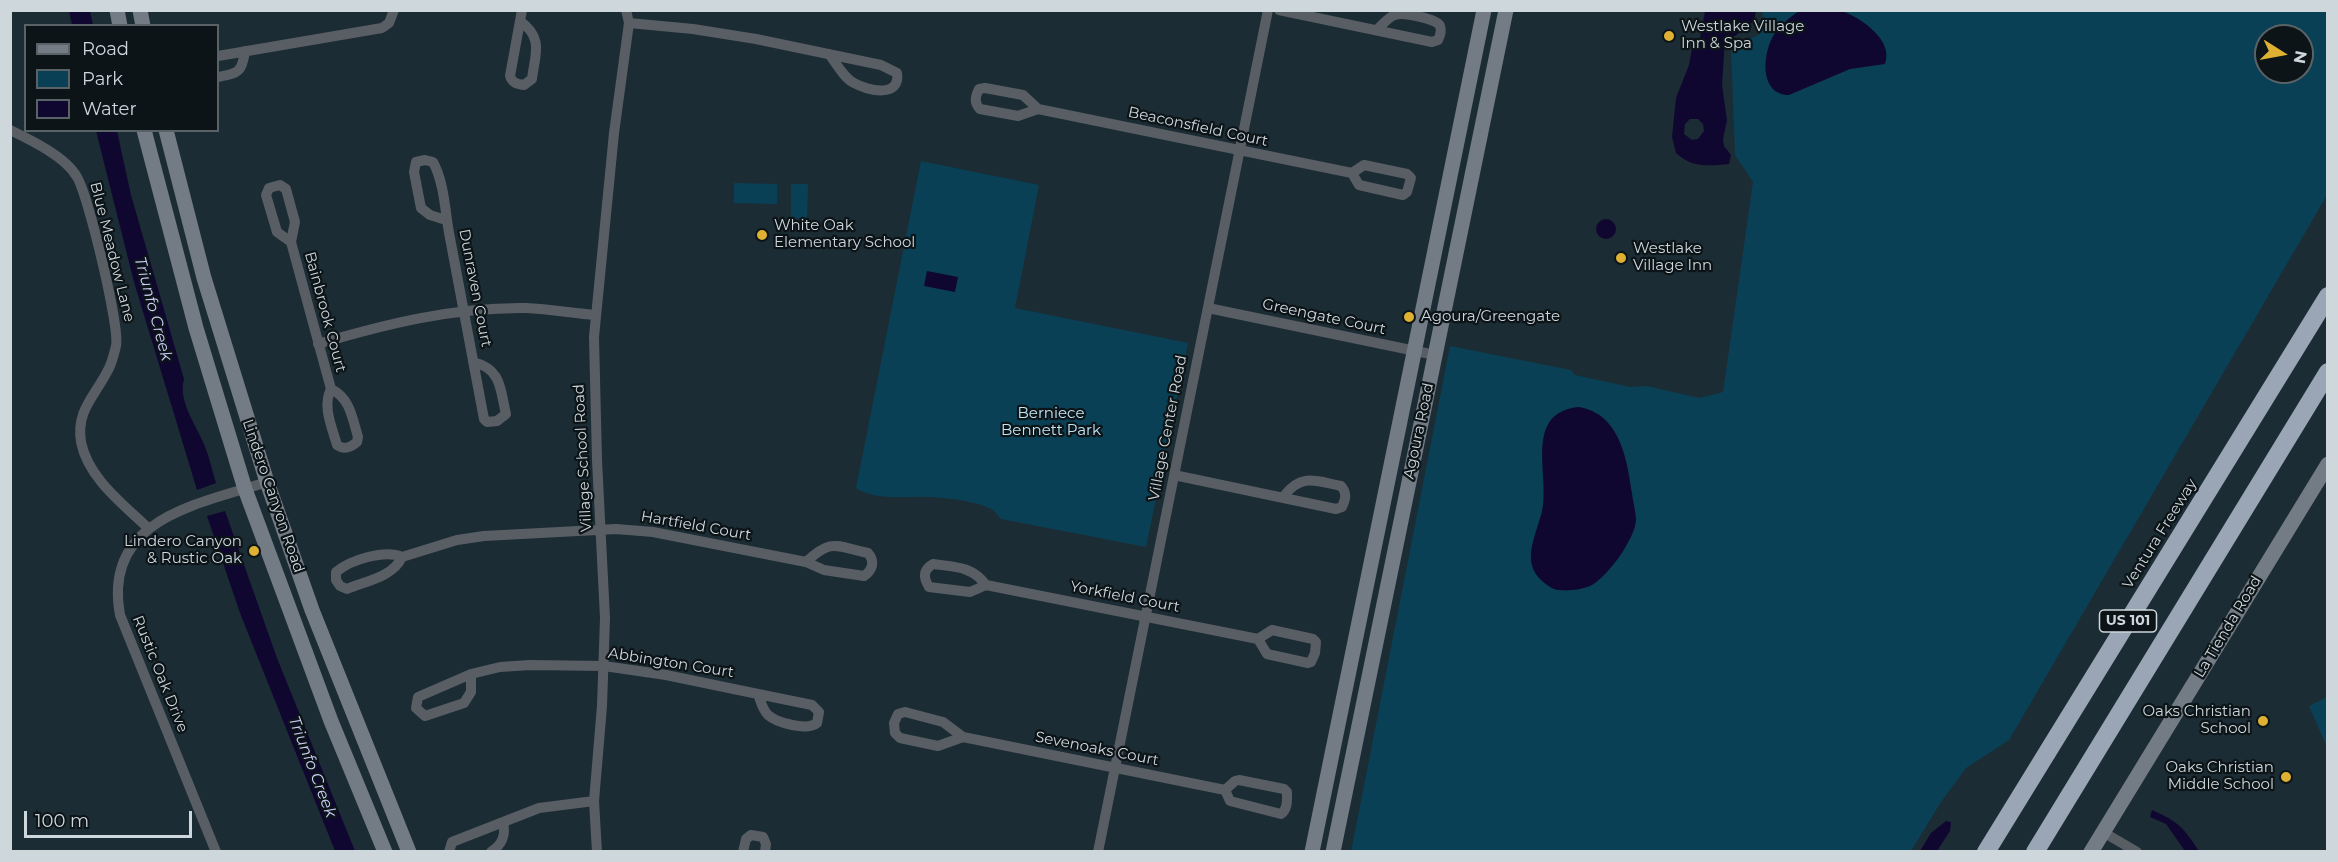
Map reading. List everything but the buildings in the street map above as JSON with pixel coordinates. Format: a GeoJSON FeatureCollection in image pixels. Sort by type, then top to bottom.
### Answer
{"type":"FeatureCollection","features":[{"type":"Feature","properties":{"kind":"highway","name":"Ventura Freeway"},"geometry":{"type":"LineString","coordinates":[[1986,852],[2328,296]]}},
{"type":"Feature","properties":{"kind":"highway","name":"US 101"},"geometry":{"type":"LineString","coordinates":[[2035,852],[2328,372]]}},
{"type":"Feature","properties":{"kind":"street"},"geometry":{"type":"LineString","coordinates":[[219,56],[382,28],[389,23],[394,10]]}},
{"type":"Feature","properties":{"kind":"street"},"geometry":{"type":"LineString","coordinates":[[626,10],[629,23],[693,29],[829,54],[892,69],[897,73],[897,84],[888,91],[855,84],[829,54]]}},
{"type":"Feature","properties":{"kind":"street","name":"Village Center Road"},"geometry":{"type":"LineString","coordinates":[[1098,852],[1268,10]]}},
{"type":"Feature","properties":{"kind":"street"},"geometry":{"type":"LineString","coordinates":[[1279,10],[1432,42],[1438,40],[1441,33],[1440,25],[1436,21],[1404,14],[1389,18],[1377,30]]}},
{"type":"Feature","properties":{"kind":"street","name":"Agoura Road"},"geometry":{"type":"LineString","coordinates":[[1312,852],[1484,10]]}},
{"type":"Feature","properties":{"kind":"street","name":"Agoura Road"},"geometry":{"type":"LineString","coordinates":[[1334,852],[1506,10]]}},
{"type":"Feature","properties":{"kind":"street"},"geometry":{"type":"LineString","coordinates":[[521,16],[537,42],[532,79],[524,85],[512,81],[510,76],[521,16]]}},
{"type":"Feature","properties":{"kind":"street","name":"Village School Road"},"geometry":{"type":"LineString","coordinates":[[597,852],[594,801],[604,666],[605,618],[593,364],[595,315],[629,23]]}},
{"type":"Feature","properties":{"kind":"street"},"geometry":{"type":"LineString","coordinates":[[219,77],[237,73],[242,68],[245,51]]}},
{"type":"Feature","properties":{"kind":"street","name":"Beaconsfield Court"},"geometry":{"type":"LineString","coordinates":[[1038,109],[1023,95],[985,88],[979,89],[975,96],[976,105],[980,109],[1018,116],[1038,109],[1352,173],[1364,165],[1407,174],[1411,178],[1410,186],[1403,195],[1359,185],[1352,173]]}},
{"type":"Feature","properties":{"kind":"street","name":"Blue Meadow Lane"},"geometry":{"type":"LineString","coordinates":[[10,130],[42,145],[59,159],[77,175],[85,196],[114,310],[117,342],[109,369],[83,410],[80,426],[81,443],[100,481],[148,528]]}},
{"type":"Feature","properties":{"kind":"street","name":"Lindero Canyon Road"},"geometry":{"type":"LineString","coordinates":[[145,132],[196,328],[245,489],[331,721],[385,852]]}},
{"type":"Feature","properties":{"kind":"street","name":"Lindero Canyon Road"},"geometry":{"type":"LineString","coordinates":[[167,132],[204,278],[267,482],[312,610],[409,852]]}},
{"type":"Feature","properties":{"kind":"street","name":"Dunraven Court"},"geometry":{"type":"LineString","coordinates":[[446,220],[421,208],[414,172],[416,162],[425,160],[433,162],[438,171],[446,220],[464,312],[473,362],[484,419],[487,422],[497,421],[506,414],[498,378],[484,364],[473,362]]}},
{"type":"Feature","properties":{"kind":"street","name":"Bainbrook Court"},"geometry":{"type":"LineString","coordinates":[[291,242],[277,232],[266,195],[269,188],[280,185],[286,189],[295,222],[291,242],[331,389],[326,398],[327,408],[337,445],[341,448],[350,448],[357,442],[358,437],[347,400],[340,393],[331,389]]}},
{"type":"Feature","properties":{"kind":"street"},"geometry":{"type":"LineString","coordinates":[[318,344],[390,323],[464,312],[526,308],[595,315]]}},
{"type":"Feature","properties":{"kind":"street","name":"Greengate Court"},"geometry":{"type":"LineString","coordinates":[[1208,308],[1435,355]]}},
{"type":"Feature","properties":{"kind":"street","name":"La Tienda Road"},"geometry":{"type":"LineString","coordinates":[[2091,852],[2328,464]]}},
{"type":"Feature","properties":{"kind":"street"},"geometry":{"type":"LineString","coordinates":[[1174,474],[1336,509],[1342,507],[1346,499],[1345,490],[1341,486],[1306,480],[1297,482],[1284,496]]}},
{"type":"Feature","properties":{"kind":"street","name":"Rustic Oak Drive"},"geometry":{"type":"LineString","coordinates":[[216,852],[120,615],[117,598],[124,562],[148,528],[165,517],[192,506],[267,482]]}},
{"type":"Feature","properties":{"kind":"street","name":"Hartfield Court"},"geometry":{"type":"LineString","coordinates":[[402,557],[398,565],[388,573],[347,588],[340,586],[336,580],[336,572],[343,566],[382,553],[402,557],[457,540],[484,536],[601,530],[653,532],[806,562],[824,570],[864,576],[870,572],[873,563],[868,553],[829,545],[821,548],[806,562]]}},
{"type":"Feature","properties":{"kind":"street","name":"Yorkfield Court"},"geometry":{"type":"LineString","coordinates":[[986,585],[978,591],[970,592],[929,587],[924,575],[927,568],[933,564],[971,570],[986,585],[1258,639],[1272,630],[1313,639],[1316,642],[1315,653],[1311,662],[1308,663],[1267,654],[1258,639]]}},
{"type":"Feature","properties":{"kind":"street","name":"Abbington Court"},"geometry":{"type":"LineString","coordinates":[[471,674],[471,692],[464,703],[425,716],[416,708],[418,697],[471,674],[500,667],[604,666],[666,675],[812,705],[819,712],[817,723],[808,727],[774,720],[766,713],[758,694]]}},
{"type":"Feature","properties":{"kind":"street","name":"Sevenoaks Court"},"geometry":{"type":"LineString","coordinates":[[963,737],[938,746],[900,738],[894,733],[894,723],[898,714],[905,712],[943,722],[963,737],[1225,790],[1233,803],[1281,814],[1287,803],[1287,792],[1284,789],[1239,780],[1225,790]]}},
{"type":"Feature","properties":{"kind":"street"},"geometry":{"type":"LineString","coordinates":[[449,852],[452,842],[538,808],[594,801]]}},
{"type":"Feature","properties":{"kind":"street"},"geometry":{"type":"LineString","coordinates":[[491,852],[501,843],[506,833],[503,822]]}},
{"type":"Feature","properties":{"kind":"street"},"geometry":{"type":"LineString","coordinates":[[2103,832],[2137,852]]}},
{"type":"Feature","properties":{"kind":"street"},"geometry":{"type":"LineString","coordinates":[[743,852],[746,839],[751,835],[763,837],[766,844],[765,852]]}},
{"type":"Feature","properties":{"kind":"green space"},"geometry":{"type":"Polygon","coordinates":[[[2323,10],[2327,13],[2327,195],[2009,740],[1966,768],[1941,802],[1911,851],[1351,852],[1450,346],[1571,370],[1575,375],[1630,387],[1647,386],[1699,398],[1723,392],[1753,182],[1735,155],[1731,48],[1759,35],[1764,23],[1762,11],[2323,10]]]}},
{"type":"Feature","properties":{"kind":"green space","name":"Berniece Bennett Park"},"geometry":{"type":"Polygon","coordinates":[[[921,161],[1039,185],[1015,308],[1188,343],[1146,547],[1001,519],[991,509],[968,502],[933,497],[872,495],[856,488],[921,161]]]}},
{"type":"Feature","properties":{"kind":"green space"},"geometry":{"type":"Polygon","coordinates":[[[734,183],[777,184],[777,204],[734,203],[734,183]]]}},
{"type":"Feature","properties":{"kind":"green space"},"geometry":{"type":"Polygon","coordinates":[[[791,184],[808,184],[807,218],[791,218],[791,184]]]}},
{"type":"Feature","properties":{"kind":"green space"},"geometry":{"type":"Polygon","coordinates":[[[2327,697],[2327,747],[2309,706],[2327,697]]]}},
{"type":"Feature","properties":{"kind":"water"},"geometry":{"type":"Polygon","coordinates":[[[1800,10],[1837,10],[1858,19],[1874,31],[1885,47],[1887,55],[1885,64],[1850,69],[1789,95],[1779,93],[1772,88],[1768,80],[1767,51],[1777,30],[1800,10]]]}},
{"type":"Feature","properties":{"kind":"water"},"geometry":{"type":"Polygon","coordinates":[[[69,11],[90,11],[93,24],[72,24],[69,11]]]}},
{"type":"Feature","properties":{"kind":"water"},"geometry":{"type":"Polygon","coordinates":[[[1705,11],[1756,11],[1754,21],[1735,36],[1727,37],[1725,40],[1722,85],[1727,120],[1723,139],[1724,146],[1731,155],[1729,164],[1694,164],[1676,153],[1672,137],[1676,98],[1689,65],[1694,38],[1700,38],[1705,11]],[[1690,119],[1685,124],[1684,134],[1692,140],[1698,139],[1704,131],[1703,124],[1698,119],[1690,119]]]}},
{"type":"Feature","properties":{"kind":"water","name":"Triunfo Creek"},"geometry":{"type":"Polygon","coordinates":[[[96,132],[117,132],[131,195],[184,379],[185,404],[205,447],[216,483],[197,490],[134,282],[96,132]]]}},
{"type":"Feature","properties":{"kind":"water"},"geometry":{"type":"Polygon","coordinates":[[[1606,219],[1613,222],[1616,229],[1613,236],[1606,239],[1599,236],[1596,229],[1599,222],[1606,219]]]}},
{"type":"Feature","properties":{"kind":"water"},"geometry":{"type":"Polygon","coordinates":[[[927,271],[958,277],[955,292],[924,286],[927,271]]]}},
{"type":"Feature","properties":{"kind":"water"},"geometry":{"type":"Polygon","coordinates":[[[1579,407],[1593,411],[1604,419],[1619,440],[1627,466],[1636,520],[1631,537],[1619,557],[1597,582],[1572,590],[1558,590],[1539,578],[1531,561],[1531,552],[1543,505],[1543,445],[1545,431],[1551,420],[1562,411],[1579,407]]]}},
{"type":"Feature","properties":{"kind":"water","name":"Triunfo Creek"},"geometry":{"type":"Polygon","coordinates":[[[225,511],[277,658],[355,851],[335,851],[240,613],[207,516],[225,511]]]}},
{"type":"Feature","properties":{"kind":"water"},"geometry":{"type":"Polygon","coordinates":[[[2152,810],[2180,826],[2199,851],[2185,851],[2166,824],[2150,817],[2152,810]]]}},
{"type":"Feature","properties":{"kind":"water"},"geometry":{"type":"Polygon","coordinates":[[[1946,821],[1951,822],[1950,831],[1937,851],[1920,851],[1931,833],[1946,821]]]}},
{"type":"Feature","properties":{"kind":"place","name":"Westlake Village Inn & Spa"},"geometry":{"type":"Point","coordinates":[1669,36]}},
{"type":"Feature","properties":{"kind":"place","name":"White Oak Elementary School"},"geometry":{"type":"Point","coordinates":[762,235]}},
{"type":"Feature","properties":{"kind":"place","name":"Westlake Village Inn"},"geometry":{"type":"Point","coordinates":[1621,258]}},
{"type":"Feature","properties":{"kind":"place","name":"Agoura/Greengate"},"geometry":{"type":"Point","coordinates":[1409,317]}},
{"type":"Feature","properties":{"kind":"place","name":"Lindero Canyon & Rustic Oak"},"geometry":{"type":"Point","coordinates":[254,551]}},
{"type":"Feature","properties":{"kind":"place","name":"Oaks Christian School"},"geometry":{"type":"Point","coordinates":[2263,721]}},
{"type":"Feature","properties":{"kind":"place","name":"Oaks Christian Middle School"},"geometry":{"type":"Point","coordinates":[2286,777]}}]}
